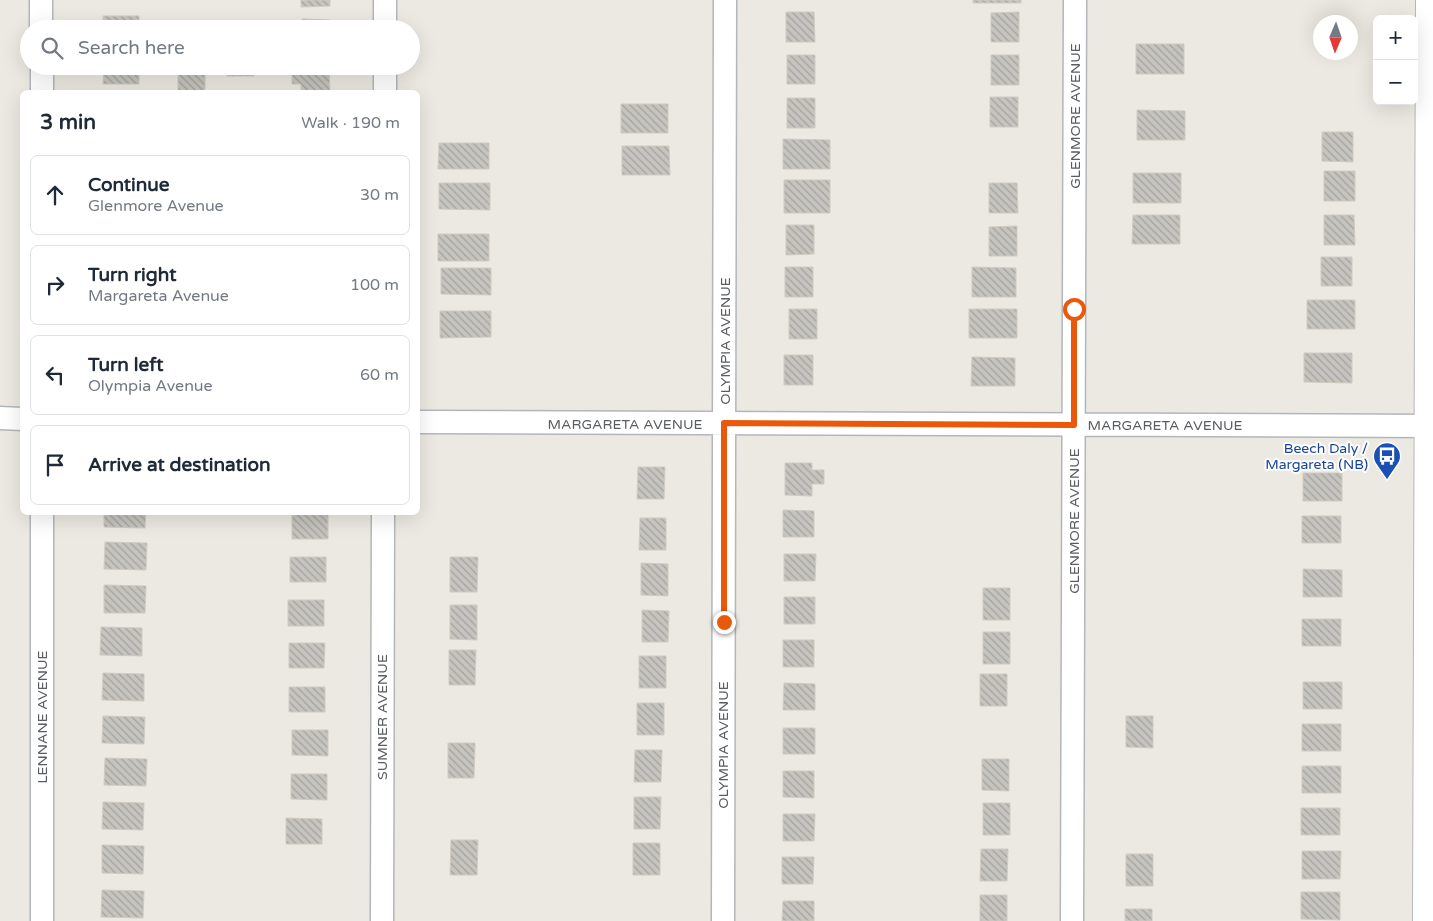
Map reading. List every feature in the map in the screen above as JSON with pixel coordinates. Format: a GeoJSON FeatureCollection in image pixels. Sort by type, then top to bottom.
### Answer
{"type":"FeatureCollection","features":[{"type":"Feature","properties":{"kind":"main road"},"geometry":{"type":"LineString","coordinates":[[1427,921],[1431,426],[1430,0]]}},
{"type":"Feature","properties":{"kind":"street"},"geometry":{"type":"LineString","coordinates":[[41,0],[41,20]]}},
{"type":"Feature","properties":{"kind":"street"},"geometry":{"type":"LineString","coordinates":[[385,0],[385,20]]}},
{"type":"Feature","properties":{"kind":"street","name":"OLYMPIA AVENUE"},"geometry":{"type":"LineString","coordinates":[[723,921],[725,0]]}},
{"type":"Feature","properties":{"kind":"street","name":"GLENMORE AVENUE"},"geometry":{"type":"LineString","coordinates":[[1072,921],[1075,0]]}},
{"type":"Feature","properties":{"kind":"street"},"geometry":{"type":"LineString","coordinates":[[42,75],[42,90]]}},
{"type":"Feature","properties":{"kind":"street"},"geometry":{"type":"LineString","coordinates":[[385,75],[385,90]]}},
{"type":"Feature","properties":{"kind":"street"},"geometry":{"type":"LineString","coordinates":[[0,418],[20,419]]}},
{"type":"Feature","properties":{"kind":"street","name":"MARGARETA AVENUE"},"geometry":{"type":"LineString","coordinates":[[420,422],[1431,426]]}},
{"type":"Feature","properties":{"kind":"street","name":"LENNANE AVENUE"},"geometry":{"type":"LineString","coordinates":[[42,515],[42,921]]}},
{"type":"Feature","properties":{"kind":"street","name":"SUMNER AVENUE"},"geometry":{"type":"LineString","coordinates":[[382,921],[383,515]]}},
{"type":"Feature","properties":{"kind":"building"},"geometry":{"type":"Polygon","coordinates":[[[301,0],[330,0],[330,6],[301,7],[301,0]]]}},
{"type":"Feature","properties":{"kind":"building"},"geometry":{"type":"Polygon","coordinates":[[[973,0],[1021,0],[1021,3],[973,3],[973,0]]]}},
{"type":"Feature","properties":{"kind":"building"},"geometry":{"type":"Polygon","coordinates":[[[786,12],[814,12],[815,42],[786,42],[786,12]]]}},
{"type":"Feature","properties":{"kind":"building"},"geometry":{"type":"Polygon","coordinates":[[[1019,12],[1019,42],[991,42],[991,13],[1019,12]]]}},
{"type":"Feature","properties":{"kind":"building"},"geometry":{"type":"Polygon","coordinates":[[[103,16],[139,16],[139,20],[103,20],[103,16]]]}},
{"type":"Feature","properties":{"kind":"building"},"geometry":{"type":"Polygon","coordinates":[[[1136,44],[1184,44],[1184,74],[1136,74],[1136,44]]]}},
{"type":"Feature","properties":{"kind":"building"},"geometry":{"type":"Polygon","coordinates":[[[787,55],[815,55],[815,84],[787,84],[787,55]]]}},
{"type":"Feature","properties":{"kind":"building"},"geometry":{"type":"Polygon","coordinates":[[[991,55],[1019,55],[1019,85],[991,85],[991,55]]]}},
{"type":"Feature","properties":{"kind":"building"},"geometry":{"type":"Polygon","coordinates":[[[104,75],[139,75],[139,84],[103,84],[104,75]]]}},
{"type":"Feature","properties":{"kind":"building"},"geometry":{"type":"Polygon","coordinates":[[[178,75],[205,75],[205,90],[178,90],[178,75]]]}},
{"type":"Feature","properties":{"kind":"building"},"geometry":{"type":"Polygon","coordinates":[[[227,75],[254,75],[254,76],[227,75]]]}},
{"type":"Feature","properties":{"kind":"building"},"geometry":{"type":"Polygon","coordinates":[[[292,75],[329,75],[330,90],[301,90],[301,84],[292,84],[292,75]]]}},
{"type":"Feature","properties":{"kind":"building"},"geometry":{"type":"Polygon","coordinates":[[[990,97],[1018,97],[1018,127],[990,127],[990,97]]]}},
{"type":"Feature","properties":{"kind":"building"},"geometry":{"type":"Polygon","coordinates":[[[787,98],[815,98],[815,128],[787,128],[787,98]]]}},
{"type":"Feature","properties":{"kind":"building"},"geometry":{"type":"Polygon","coordinates":[[[621,104],[668,104],[668,133],[621,133],[621,104]]]}},
{"type":"Feature","properties":{"kind":"building"},"geometry":{"type":"Polygon","coordinates":[[[1137,110],[1185,111],[1185,140],[1137,140],[1137,110]]]}},
{"type":"Feature","properties":{"kind":"building"},"geometry":{"type":"Polygon","coordinates":[[[1322,132],[1353,132],[1353,162],[1322,161],[1322,132]]]}},
{"type":"Feature","properties":{"kind":"building"},"geometry":{"type":"Polygon","coordinates":[[[783,139],[830,140],[830,169],[783,169],[783,139]]]}},
{"type":"Feature","properties":{"kind":"building"},"geometry":{"type":"Polygon","coordinates":[[[439,143],[489,143],[489,169],[438,169],[439,143]]]}},
{"type":"Feature","properties":{"kind":"building"},"geometry":{"type":"Polygon","coordinates":[[[622,146],[669,146],[670,175],[622,175],[622,146]]]}},
{"type":"Feature","properties":{"kind":"building"},"geometry":{"type":"Polygon","coordinates":[[[1324,171],[1355,171],[1355,201],[1324,201],[1324,171]]]}},
{"type":"Feature","properties":{"kind":"building"},"geometry":{"type":"Polygon","coordinates":[[[1133,173],[1181,173],[1181,203],[1133,203],[1133,173]]]}},
{"type":"Feature","properties":{"kind":"building"},"geometry":{"type":"Polygon","coordinates":[[[784,180],[830,180],[830,213],[784,213],[784,180]]]}},
{"type":"Feature","properties":{"kind":"building"},"geometry":{"type":"Polygon","coordinates":[[[439,183],[490,183],[490,210],[439,209],[439,183]]]}},
{"type":"Feature","properties":{"kind":"building"},"geometry":{"type":"Polygon","coordinates":[[[989,183],[1017,183],[1018,213],[989,213],[989,183]]]}},
{"type":"Feature","properties":{"kind":"building"},"geometry":{"type":"Polygon","coordinates":[[[1133,215],[1180,215],[1180,244],[1132,244],[1133,215]]]}},
{"type":"Feature","properties":{"kind":"building"},"geometry":{"type":"Polygon","coordinates":[[[1324,215],[1354,215],[1355,245],[1324,245],[1324,215]]]}},
{"type":"Feature","properties":{"kind":"building"},"geometry":{"type":"Polygon","coordinates":[[[786,225],[814,225],[814,254],[786,255],[786,225]]]}},
{"type":"Feature","properties":{"kind":"building"},"geometry":{"type":"Polygon","coordinates":[[[1017,226],[1017,256],[989,256],[989,227],[1017,226]]]}},
{"type":"Feature","properties":{"kind":"building"},"geometry":{"type":"Polygon","coordinates":[[[438,234],[489,234],[489,261],[438,261],[438,234]]]}},
{"type":"Feature","properties":{"kind":"building"},"geometry":{"type":"Polygon","coordinates":[[[1321,257],[1352,257],[1352,286],[1321,286],[1321,257]]]}},
{"type":"Feature","properties":{"kind":"building"},"geometry":{"type":"Polygon","coordinates":[[[785,267],[813,267],[813,297],[785,297],[785,267]]]}},
{"type":"Feature","properties":{"kind":"building"},"geometry":{"type":"Polygon","coordinates":[[[972,267],[1016,268],[1016,297],[972,297],[972,267]]]}},
{"type":"Feature","properties":{"kind":"building"},"geometry":{"type":"Polygon","coordinates":[[[441,268],[491,268],[491,295],[441,294],[441,268]]]}},
{"type":"Feature","properties":{"kind":"building"},"geometry":{"type":"Polygon","coordinates":[[[1307,300],[1355,300],[1355,329],[1307,329],[1307,300]]]}},
{"type":"Feature","properties":{"kind":"building"},"geometry":{"type":"Polygon","coordinates":[[[789,309],[817,309],[817,339],[789,339],[789,309]]]}},
{"type":"Feature","properties":{"kind":"building"},"geometry":{"type":"Polygon","coordinates":[[[969,309],[1017,309],[1017,338],[969,338],[969,309]]]}},
{"type":"Feature","properties":{"kind":"building"},"geometry":{"type":"Polygon","coordinates":[[[440,311],[491,311],[491,337],[440,338],[440,311]]]}},
{"type":"Feature","properties":{"kind":"building"},"geometry":{"type":"Polygon","coordinates":[[[1304,353],[1352,353],[1352,383],[1304,382],[1304,353]]]}},
{"type":"Feature","properties":{"kind":"building"},"geometry":{"type":"Polygon","coordinates":[[[784,355],[813,355],[813,385],[784,385],[784,355]]]}},
{"type":"Feature","properties":{"kind":"building"},"geometry":{"type":"Polygon","coordinates":[[[972,357],[1015,358],[1015,386],[971,386],[972,357]]]}},
{"type":"Feature","properties":{"kind":"building"},"geometry":{"type":"Polygon","coordinates":[[[785,463],[812,463],[812,470],[824,470],[824,484],[812,484],[812,496],[785,495],[785,463]]]}},
{"type":"Feature","properties":{"kind":"building"},"geometry":{"type":"Polygon","coordinates":[[[638,467],[665,467],[664,499],[637,499],[638,467]]]}},
{"type":"Feature","properties":{"kind":"building"},"geometry":{"type":"Polygon","coordinates":[[[1303,473],[1342,473],[1342,501],[1303,501],[1303,473]]]}},
{"type":"Feature","properties":{"kind":"building"},"geometry":{"type":"Polygon","coordinates":[[[783,510],[814,511],[814,537],[783,537],[783,510]]]}},
{"type":"Feature","properties":{"kind":"building"},"geometry":{"type":"Polygon","coordinates":[[[104,515],[146,515],[145,528],[104,527],[104,515]]]}},
{"type":"Feature","properties":{"kind":"building"},"geometry":{"type":"Polygon","coordinates":[[[292,515],[328,515],[328,539],[292,539],[292,515]]]}},
{"type":"Feature","properties":{"kind":"building"},"geometry":{"type":"Polygon","coordinates":[[[1302,516],[1341,516],[1341,543],[1302,543],[1302,516]]]}},
{"type":"Feature","properties":{"kind":"building"},"geometry":{"type":"Polygon","coordinates":[[[640,518],[666,518],[666,550],[639,550],[640,518]]]}},
{"type":"Feature","properties":{"kind":"building"},"geometry":{"type":"Polygon","coordinates":[[[105,542],[147,543],[146,570],[104,569],[105,542]]]}},
{"type":"Feature","properties":{"kind":"building"},"geometry":{"type":"Polygon","coordinates":[[[784,554],[816,554],[815,581],[784,581],[784,554]]]}},
{"type":"Feature","properties":{"kind":"building"},"geometry":{"type":"Polygon","coordinates":[[[290,557],[326,557],[326,582],[290,582],[290,557]]]}},
{"type":"Feature","properties":{"kind":"building"},"geometry":{"type":"Polygon","coordinates":[[[450,557],[478,557],[477,592],[450,592],[450,557]]]}},
{"type":"Feature","properties":{"kind":"building"},"geometry":{"type":"Polygon","coordinates":[[[641,563],[668,564],[668,596],[641,595],[641,563]]]}},
{"type":"Feature","properties":{"kind":"building"},"geometry":{"type":"Polygon","coordinates":[[[1303,569],[1342,570],[1342,597],[1303,597],[1303,569]]]}},
{"type":"Feature","properties":{"kind":"building"},"geometry":{"type":"Polygon","coordinates":[[[104,585],[146,586],[145,613],[104,613],[104,585]]]}},
{"type":"Feature","properties":{"kind":"building"},"geometry":{"type":"Polygon","coordinates":[[[983,588],[1010,588],[1010,620],[983,620],[983,588]]]}},
{"type":"Feature","properties":{"kind":"building"},"geometry":{"type":"Polygon","coordinates":[[[784,597],[815,597],[815,624],[784,624],[784,597]]]}},
{"type":"Feature","properties":{"kind":"building"},"geometry":{"type":"Polygon","coordinates":[[[288,600],[324,600],[324,626],[288,626],[288,600]]]}},
{"type":"Feature","properties":{"kind":"building"},"geometry":{"type":"Polygon","coordinates":[[[450,605],[477,605],[477,640],[450,639],[450,605]]]}},
{"type":"Feature","properties":{"kind":"building"},"geometry":{"type":"Polygon","coordinates":[[[642,610],[669,611],[668,642],[642,642],[642,610]]]}},
{"type":"Feature","properties":{"kind":"building"},"geometry":{"type":"Polygon","coordinates":[[[1302,619],[1341,619],[1341,646],[1302,646],[1302,619]]]}},
{"type":"Feature","properties":{"kind":"building"},"geometry":{"type":"Polygon","coordinates":[[[101,627],[142,628],[142,656],[100,655],[101,627]]]}},
{"type":"Feature","properties":{"kind":"building"},"geometry":{"type":"Polygon","coordinates":[[[983,632],[1010,632],[1010,664],[983,664],[983,632]]]}},
{"type":"Feature","properties":{"kind":"building"},"geometry":{"type":"Polygon","coordinates":[[[783,640],[814,640],[814,667],[783,667],[783,640]]]}},
{"type":"Feature","properties":{"kind":"building"},"geometry":{"type":"Polygon","coordinates":[[[289,643],[325,643],[324,668],[289,668],[289,643]]]}},
{"type":"Feature","properties":{"kind":"building"},"geometry":{"type":"Polygon","coordinates":[[[449,650],[476,650],[475,685],[449,685],[449,650]]]}},
{"type":"Feature","properties":{"kind":"building"},"geometry":{"type":"Polygon","coordinates":[[[639,656],[666,656],[666,688],[639,688],[639,656]]]}},
{"type":"Feature","properties":{"kind":"building"},"geometry":{"type":"Polygon","coordinates":[[[103,673],[144,674],[144,701],[102,700],[103,673]]]}},
{"type":"Feature","properties":{"kind":"building"},"geometry":{"type":"Polygon","coordinates":[[[980,674],[1007,674],[1007,706],[980,706],[980,674]]]}},
{"type":"Feature","properties":{"kind":"building"},"geometry":{"type":"Polygon","coordinates":[[[1303,682],[1342,682],[1342,709],[1303,709],[1303,682]]]}},
{"type":"Feature","properties":{"kind":"building"},"geometry":{"type":"Polygon","coordinates":[[[784,683],[815,684],[815,710],[783,710],[784,683]]]}},
{"type":"Feature","properties":{"kind":"building"},"geometry":{"type":"Polygon","coordinates":[[[289,687],[325,687],[325,712],[289,712],[289,687]]]}},
{"type":"Feature","properties":{"kind":"building"},"geometry":{"type":"Polygon","coordinates":[[[637,703],[664,703],[664,735],[637,735],[637,703]]]}},
{"type":"Feature","properties":{"kind":"building"},"geometry":{"type":"Polygon","coordinates":[[[103,716],[145,717],[144,744],[102,743],[103,716]]]}},
{"type":"Feature","properties":{"kind":"building"},"geometry":{"type":"Polygon","coordinates":[[[1126,716],[1153,716],[1153,748],[1126,747],[1126,716]]]}},
{"type":"Feature","properties":{"kind":"building"},"geometry":{"type":"Polygon","coordinates":[[[1302,724],[1341,724],[1341,751],[1302,751],[1302,724]]]}},
{"type":"Feature","properties":{"kind":"building"},"geometry":{"type":"Polygon","coordinates":[[[783,728],[815,728],[815,754],[783,754],[783,728]]]}},
{"type":"Feature","properties":{"kind":"building"},"geometry":{"type":"Polygon","coordinates":[[[292,730],[328,730],[328,756],[292,755],[292,730]]]}},
{"type":"Feature","properties":{"kind":"building"},"geometry":{"type":"Polygon","coordinates":[[[448,743],[475,743],[474,778],[448,778],[448,743]]]}},
{"type":"Feature","properties":{"kind":"building"},"geometry":{"type":"Polygon","coordinates":[[[635,750],[662,750],[661,782],[634,782],[635,750]]]}},
{"type":"Feature","properties":{"kind":"building"},"geometry":{"type":"Polygon","coordinates":[[[105,758],[147,759],[146,786],[104,785],[105,758]]]}},
{"type":"Feature","properties":{"kind":"building"},"geometry":{"type":"Polygon","coordinates":[[[982,759],[1009,759],[1009,791],[982,790],[982,759]]]}},
{"type":"Feature","properties":{"kind":"building"},"geometry":{"type":"Polygon","coordinates":[[[1302,766],[1341,766],[1341,793],[1302,793],[1302,766]]]}},
{"type":"Feature","properties":{"kind":"building"},"geometry":{"type":"Polygon","coordinates":[[[783,771],[814,771],[814,798],[783,797],[783,771]]]}},
{"type":"Feature","properties":{"kind":"building"},"geometry":{"type":"Polygon","coordinates":[[[291,774],[327,774],[327,800],[291,799],[291,774]]]}},
{"type":"Feature","properties":{"kind":"building"},"geometry":{"type":"Polygon","coordinates":[[[634,797],[661,797],[660,829],[634,829],[634,797]]]}},
{"type":"Feature","properties":{"kind":"building"},"geometry":{"type":"Polygon","coordinates":[[[103,802],[144,803],[143,830],[102,829],[103,802]]]}},
{"type":"Feature","properties":{"kind":"building"},"geometry":{"type":"Polygon","coordinates":[[[983,803],[1010,803],[1010,835],[983,835],[983,803]]]}},
{"type":"Feature","properties":{"kind":"building"},"geometry":{"type":"Polygon","coordinates":[[[1301,808],[1340,808],[1340,835],[1301,835],[1301,808]]]}},
{"type":"Feature","properties":{"kind":"building"},"geometry":{"type":"Polygon","coordinates":[[[783,814],[815,814],[814,841],[783,841],[783,814]]]}},
{"type":"Feature","properties":{"kind":"building"},"geometry":{"type":"Polygon","coordinates":[[[286,818],[322,819],[322,844],[286,844],[286,818]]]}},
{"type":"Feature","properties":{"kind":"building"},"geometry":{"type":"Polygon","coordinates":[[[451,840],[478,840],[477,875],[450,875],[451,840]]]}},
{"type":"Feature","properties":{"kind":"building"},"geometry":{"type":"Polygon","coordinates":[[[633,843],[660,843],[660,875],[633,875],[633,843]]]}},
{"type":"Feature","properties":{"kind":"building"},"geometry":{"type":"Polygon","coordinates":[[[102,845],[144,846],[143,874],[102,873],[102,845]]]}},
{"type":"Feature","properties":{"kind":"building"},"geometry":{"type":"Polygon","coordinates":[[[981,849],[1008,849],[1007,881],[980,881],[981,849]]]}},
{"type":"Feature","properties":{"kind":"building"},"geometry":{"type":"Polygon","coordinates":[[[1302,851],[1341,851],[1340,879],[1302,879],[1302,851]]]}},
{"type":"Feature","properties":{"kind":"building"},"geometry":{"type":"Polygon","coordinates":[[[1126,854],[1153,854],[1153,886],[1126,886],[1126,854]]]}},
{"type":"Feature","properties":{"kind":"building"},"geometry":{"type":"Polygon","coordinates":[[[782,857],[814,857],[813,884],[782,884],[782,857]]]}},
{"type":"Feature","properties":{"kind":"building"},"geometry":{"type":"Polygon","coordinates":[[[102,890],[144,891],[143,918],[101,917],[102,890]]]}},
{"type":"Feature","properties":{"kind":"building"},"geometry":{"type":"Polygon","coordinates":[[[1301,892],[1340,892],[1340,920],[1301,919],[1301,892]]]}},
{"type":"Feature","properties":{"kind":"building"},"geometry":{"type":"Polygon","coordinates":[[[980,895],[1007,895],[1007,921],[980,921],[980,895]]]}},
{"type":"Feature","properties":{"kind":"building"},"geometry":{"type":"Polygon","coordinates":[[[783,901],[814,901],[814,921],[782,921],[783,901]]]}},
{"type":"Feature","properties":{"kind":"building"},"geometry":{"type":"Polygon","coordinates":[[[1125,909],[1152,909],[1152,921],[1125,921],[1125,909]]]}},
{"type":"Feature","properties":{"kind":"place","name":"Beech Daly / Margareta (NB)"},"geometry":{"type":"Point","coordinates":[1387,480]}},
{"type":"Feature","properties":{"kind":"route"},"geometry":{"type":"LineString","coordinates":[[724,622],[724,423],[1074,425],[1074,309]]}}]}
